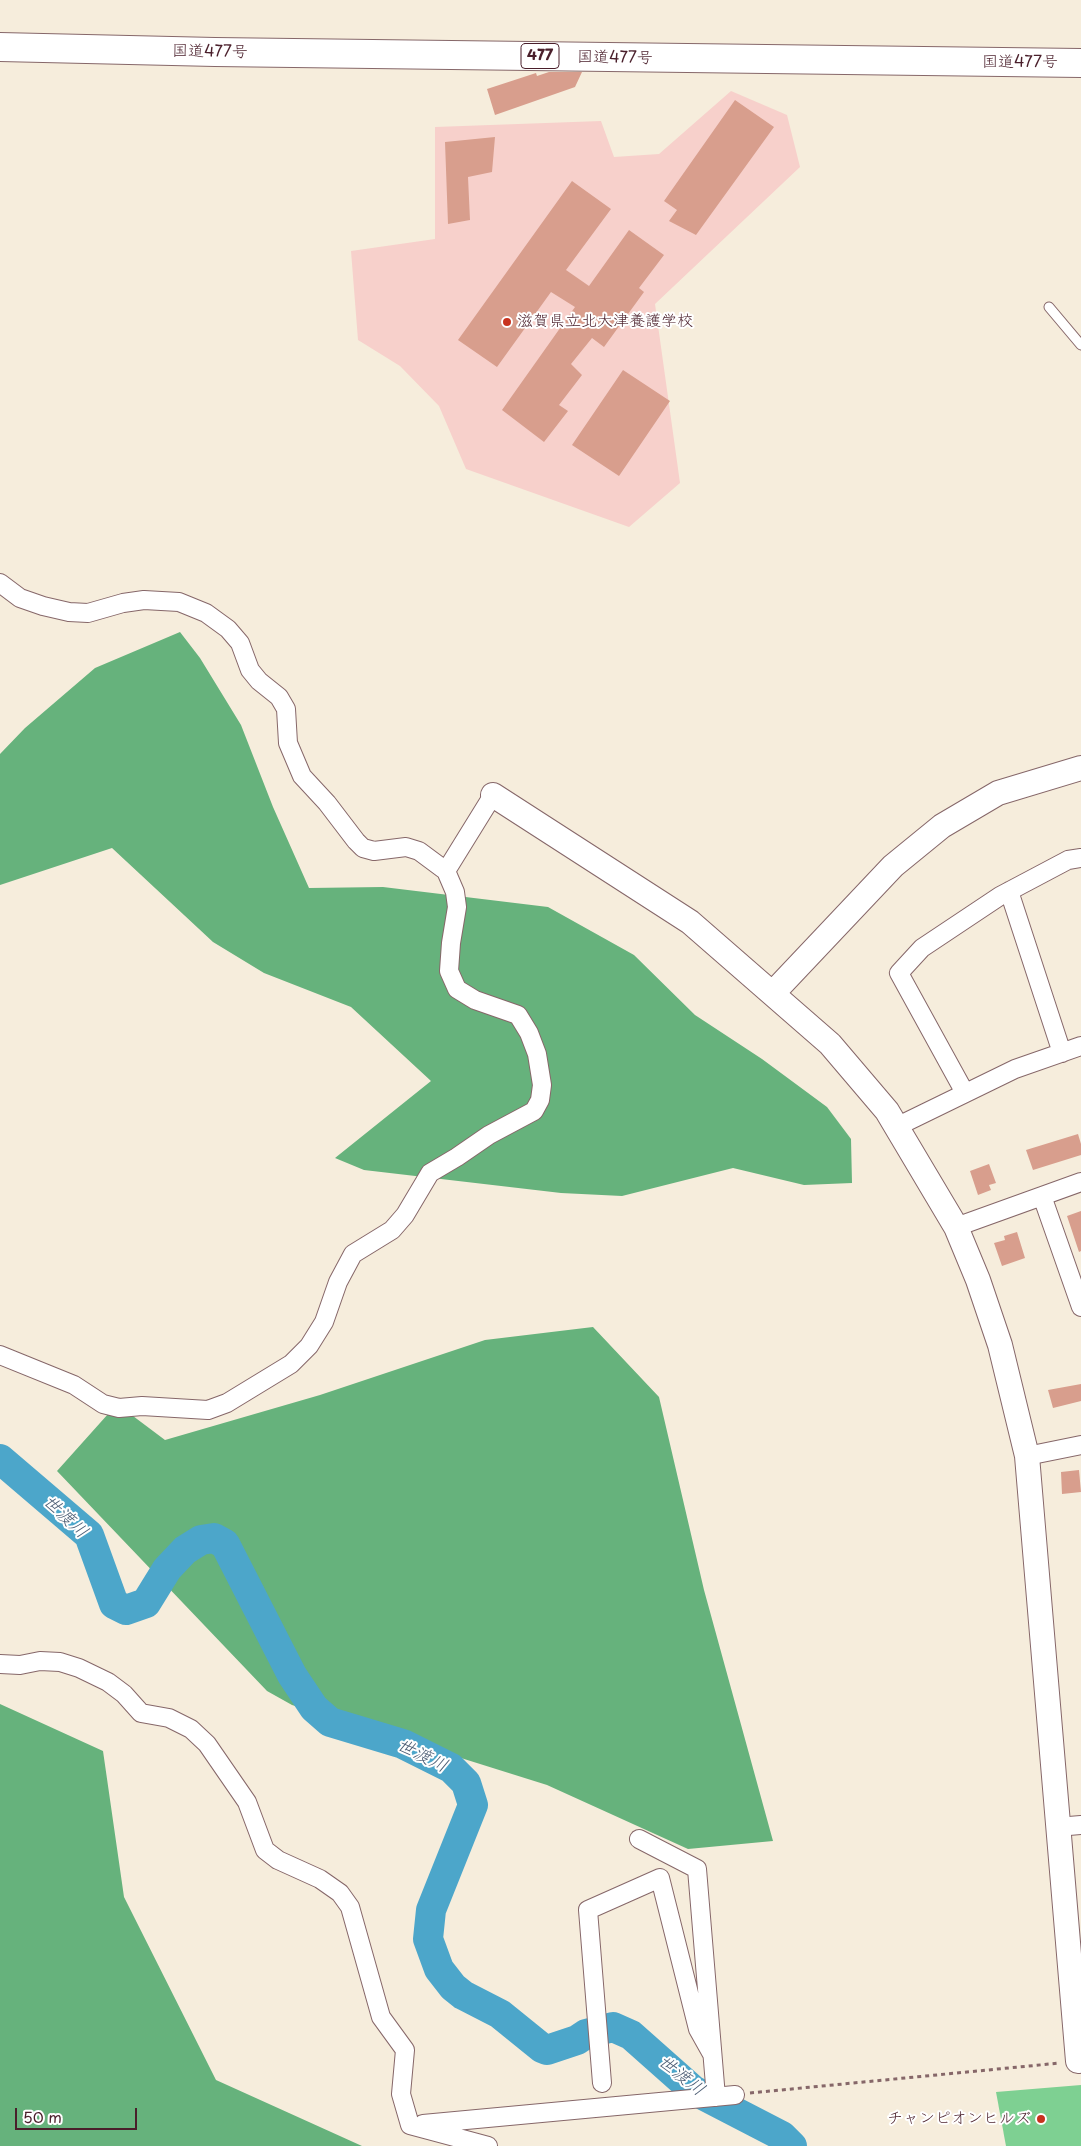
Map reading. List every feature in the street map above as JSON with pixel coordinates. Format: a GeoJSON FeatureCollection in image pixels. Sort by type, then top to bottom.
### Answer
{"type":"FeatureCollection","features":[{"type":"Feature","properties":{"kind":"highway","name":"国道477号"},"geometry":{"type":"LineString","coordinates":[[0,47],[80,50],[1081,64]]}},
{"type":"Feature","properties":{"kind":"street"},"geometry":{"type":"LineString","coordinates":[[0,583],[20,598],[69,612],[88,613],[123,603],[144,600],[179,602],[206,613],[228,628],[240,643],[250,670],[279,697],[286,709],[288,743],[302,776],[326,802],[356,841],[363,848],[374,851],[406,847],[419,851],[446,870],[455,892],[457,907],[451,943],[450,970],[457,989],[475,1000],[518,1015],[529,1033],[537,1054],[542,1086],[540,1100],[534,1111],[489,1135],[430,1173],[404,1215],[392,1230],[353,1254],[338,1282],[324,1322],[309,1346],[291,1364],[227,1403],[208,1410],[142,1406],[119,1408],[103,1404],[74,1385],[0,1355]]}},
{"type":"Feature","properties":{"kind":"street"},"geometry":{"type":"LineString","coordinates":[[773,993],[893,866],[942,826],[998,793],[1081,768]]}},
{"type":"Feature","properties":{"kind":"street"},"geometry":{"type":"LineString","coordinates":[[446,870],[493,795],[690,922],[830,1044],[887,1111],[956,1227],[978,1280],[1000,1345],[1027,1456],[1057,1827],[1080,2061]]}},
{"type":"Feature","properties":{"kind":"street"},"geometry":{"type":"LineString","coordinates":[[965,1093],[899,973],[922,948],[1009,891],[1068,860],[1081,858]]}},
{"type":"Feature","properties":{"kind":"street"},"geometry":{"type":"LineString","coordinates":[[1009,891],[1062,1053]]}},
{"type":"Feature","properties":{"kind":"street"},"geometry":{"type":"LineString","coordinates":[[896,1127],[1015,1069],[1081,1046]]}},
{"type":"Feature","properties":{"kind":"street"},"geometry":{"type":"LineString","coordinates":[[956,1227],[1081,1182]]}},
{"type":"Feature","properties":{"kind":"street"},"geometry":{"type":"LineString","coordinates":[[1042,1196],[1081,1307]]}},
{"type":"Feature","properties":{"kind":"street"},"geometry":{"type":"LineString","coordinates":[[1027,1456],[1081,1446]]}},
{"type":"Feature","properties":{"kind":"street"},"geometry":{"type":"LineString","coordinates":[[0,1664],[20,1665],[40,1661],[60,1662],[79,1668],[108,1682],[124,1694],[141,1713],[169,1718],[191,1729],[207,1744],[247,1802],[266,1850],[278,1860],[320,1878],[340,1893],[350,1907],[381,2017],[405,2050],[401,2094],[410,2125]]}},
{"type":"Feature","properties":{"kind":"street"},"geometry":{"type":"LineString","coordinates":[[1057,1827],[1081,1825]]}},
{"type":"Feature","properties":{"kind":"street"},"geometry":{"type":"LineString","coordinates":[[639,1839],[697,1869],[716,2097]]}},
{"type":"Feature","properties":{"kind":"street"},"geometry":{"type":"LineString","coordinates":[[602,2083],[588,1910],[660,1878],[698,2029],[712,2054]]}},
{"type":"Feature","properties":{"kind":"street"},"geometry":{"type":"LineString","coordinates":[[410,2125],[735,2095]]}},
{"type":"Feature","properties":{"kind":"street"},"geometry":{"type":"LineString","coordinates":[[410,2125],[488,2146]]}},
{"type":"Feature","properties":{"kind":"lane"},"geometry":{"type":"LineString","coordinates":[[1049,308],[1081,345]]}},
{"type":"Feature","properties":{"kind":"path"},"geometry":{"type":"LineString","coordinates":[[735,2095],[1080,2061]]}},
{"type":"Feature","properties":{"kind":"shaded area","name":"滋賀県立北大津養護学校"},"geometry":{"type":"Polygon","coordinates":[[[731,91],[787,115],[800,167],[655,304],[680,483],[629,527],[466,469],[439,406],[400,366],[358,340],[351,251],[435,239],[435,127],[601,121],[614,157],[659,154],[731,91]]]}},
{"type":"Feature","properties":{"kind":"green space"},"geometry":{"type":"Polygon","coordinates":[[[180,632],[200,658],[241,725],[273,807],[309,888],[383,887],[548,907],[634,955],[695,1015],[762,1059],[827,1107],[851,1139],[852,1183],[804,1185],[733,1168],[622,1196],[561,1193],[364,1170],[335,1158],[431,1081],[351,1007],[264,973],[213,942],[112,848],[0,885],[0,754],[25,728],[95,668],[180,632]]]}},
{"type":"Feature","properties":{"kind":"green space"},"geometry":{"type":"Polygon","coordinates":[[[593,1327],[659,1397],[704,1590],[773,1841],[688,1849],[547,1785],[292,1705],[267,1691],[57,1471],[117,1404],[165,1440],[320,1395],[485,1340],[593,1327]]]}},
{"type":"Feature","properties":{"kind":"green space"},"geometry":{"type":"Polygon","coordinates":[[[0,1704],[103,1751],[124,1897],[216,2080],[362,2146],[0,2146],[0,1704]]]}},
{"type":"Feature","properties":{"kind":"green space","name":"チャンピオンヒルズ"},"geometry":{"type":"Polygon","coordinates":[[[1081,2085],[1081,2146],[1006,2146],[996,2092],[1081,2085]]]}},
{"type":"Feature","properties":{"kind":"building"},"geometry":{"type":"Polygon","coordinates":[[[549,72],[582,72],[575,87],[495,115],[487,89],[536,73],[537,76],[549,72]]]}},
{"type":"Feature","properties":{"kind":"building"},"geometry":{"type":"Polygon","coordinates":[[[735,100],[774,127],[696,235],[669,221],[677,210],[664,201],[735,100]]]}},
{"type":"Feature","properties":{"kind":"building"},"geometry":{"type":"Polygon","coordinates":[[[495,137],[492,172],[468,177],[470,220],[448,224],[445,142],[495,137]]]}},
{"type":"Feature","properties":{"kind":"building"},"geometry":{"type":"Polygon","coordinates":[[[572,181],[611,209],[566,270],[589,286],[629,230],[664,255],[639,288],[644,292],[604,347],[592,338],[571,364],[582,375],[559,405],[568,411],[544,442],[502,410],[575,307],[551,292],[497,367],[458,340],[572,181]]]}},
{"type":"Feature","properties":{"kind":"building"},"geometry":{"type":"Polygon","coordinates":[[[623,370],[670,401],[619,476],[572,445],[623,370]]]}},
{"type":"Feature","properties":{"kind":"building"},"geometry":{"type":"Polygon","coordinates":[[[1078,1134],[1081,1144],[1081,1155],[1033,1170],[1026,1150],[1078,1134]]]}},
{"type":"Feature","properties":{"kind":"building"},"geometry":{"type":"Polygon","coordinates":[[[989,1164],[996,1183],[989,1185],[991,1190],[978,1195],[970,1171],[989,1164]]]}},
{"type":"Feature","properties":{"kind":"building"},"geometry":{"type":"Polygon","coordinates":[[[1081,1211],[1081,1251],[1079,1252],[1067,1216],[1081,1211]]]}},
{"type":"Feature","properties":{"kind":"building"},"geometry":{"type":"Polygon","coordinates":[[[1017,1232],[1025,1258],[1002,1266],[994,1243],[1005,1240],[1004,1236],[1017,1232]]]}},
{"type":"Feature","properties":{"kind":"building"},"geometry":{"type":"Polygon","coordinates":[[[1081,1384],[1081,1401],[1053,1408],[1048,1390],[1081,1384]]]}},
{"type":"Feature","properties":{"kind":"building"},"geometry":{"type":"Polygon","coordinates":[[[1079,1470],[1081,1492],[1062,1494],[1061,1472],[1079,1470]]]}},
{"type":"Feature","properties":{"kind":"waterway","name":"世渡川"},"geometry":{"type":"LineString","coordinates":[[0,1459],[89,1535],[114,1604],[126,1610],[146,1603],[167,1569],[185,1550],[201,1540],[214,1538],[225,1544],[292,1675],[314,1708],[330,1722],[403,1744],[451,1768],[466,1783],[473,1805],[431,1910],[428,1939],[439,1969],[453,1987],[463,1995],[500,2014],[547,2050],[577,2040],[586,2034],[613,2027],[631,2035],[693,2090],[782,2136],[792,2146]]}},
{"type":"Feature","properties":{"kind":"place","name":"滋賀県立北大津養護学校"},"geometry":{"type":"Point","coordinates":[507,322]}},
{"type":"Feature","properties":{"kind":"place","name":"チャンピオンヒルズ"},"geometry":{"type":"Point","coordinates":[1041,2119]}}]}
